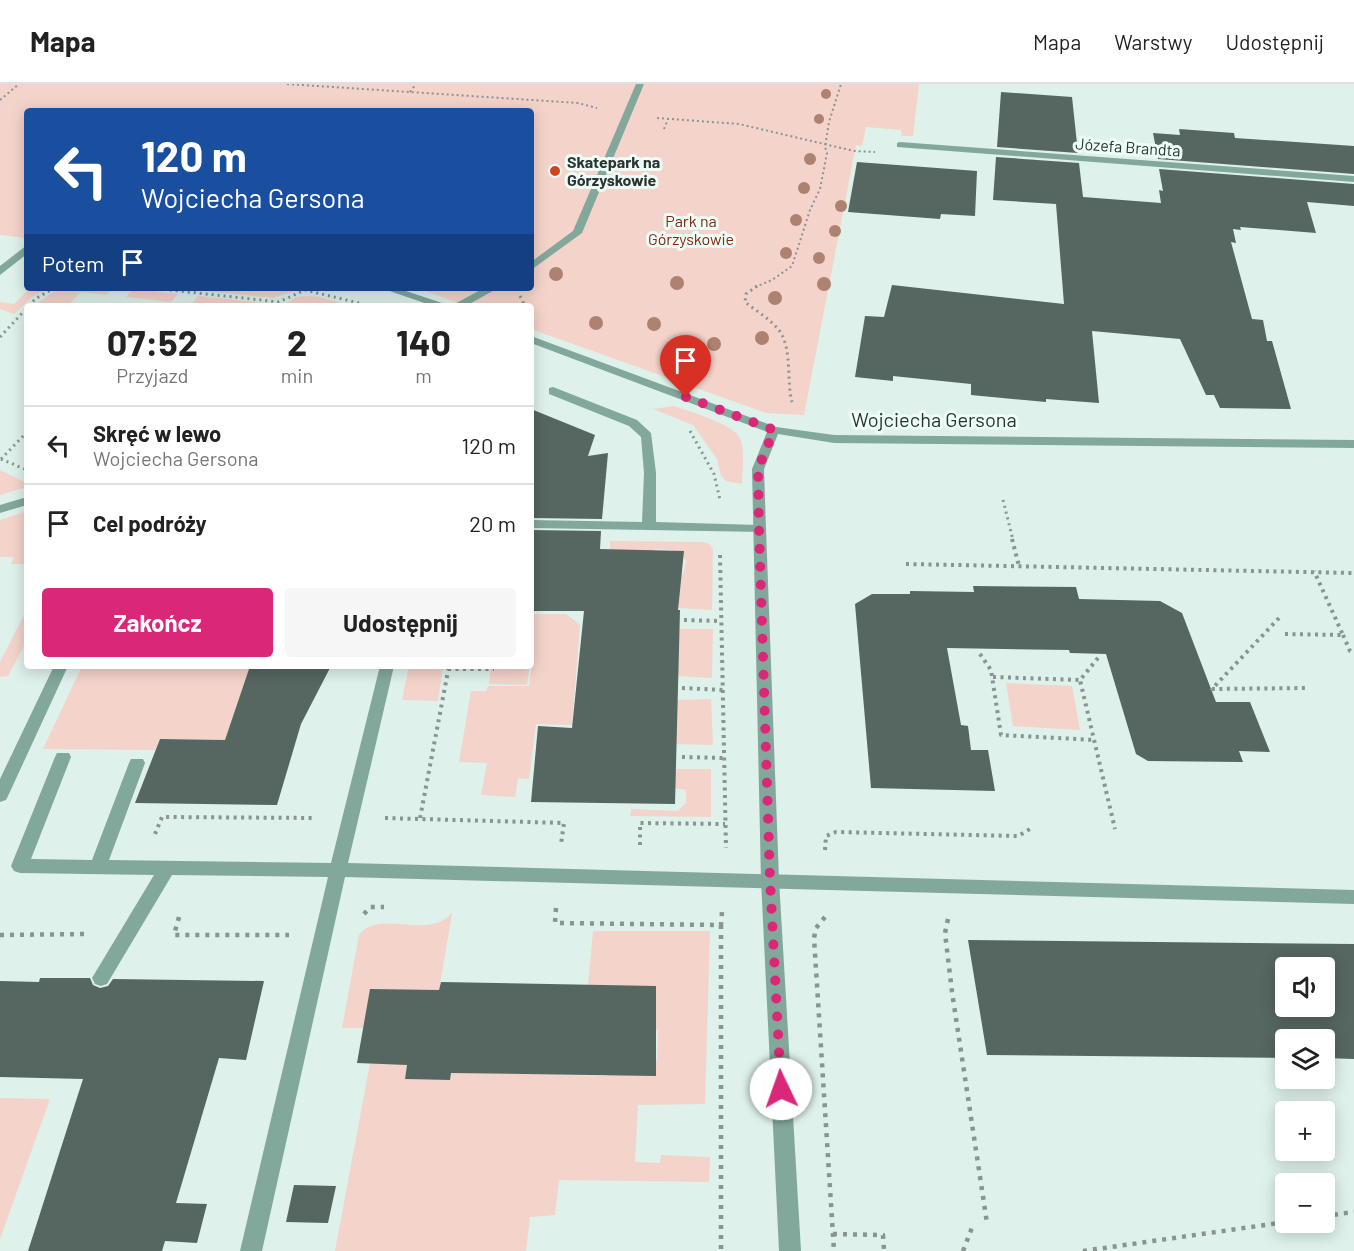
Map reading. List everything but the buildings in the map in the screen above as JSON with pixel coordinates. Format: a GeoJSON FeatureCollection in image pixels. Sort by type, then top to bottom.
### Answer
{"type":"FeatureCollection","features":[{"type":"Feature","properties":{"kind":"street"},"geometry":{"type":"LineString","coordinates":[[534,265],[577,233],[640,84]]}},
{"type":"Feature","properties":{"kind":"street","name":"Józefa Brandta"},"geometry":{"type":"LineString","coordinates":[[900,144],[1354,179]]}},
{"type":"Feature","properties":{"kind":"street"},"geometry":{"type":"LineString","coordinates":[[0,272],[24,251]]}},
{"type":"Feature","properties":{"kind":"street"},"geometry":{"type":"LineString","coordinates":[[396,291],[435,303]]}},
{"type":"Feature","properties":{"kind":"street"},"geometry":{"type":"LineString","coordinates":[[464,303],[487,291]]}},
{"type":"Feature","properties":{"kind":"street","name":"Wojciecha Gersona"},"geometry":{"type":"LineString","coordinates":[[534,340],[774,430],[834,439],[1354,444]]}},
{"type":"Feature","properties":{"kind":"street"},"geometry":{"type":"LineString","coordinates":[[553,391],[633,423],[647,436],[650,473],[649,527]]}},
{"type":"Feature","properties":{"kind":"street"},"geometry":{"type":"LineString","coordinates":[[774,430],[758,469],[759,529],[770,880],[790,1251]]}},
{"type":"Feature","properties":{"kind":"street"},"geometry":{"type":"LineString","coordinates":[[0,508],[24,502]]}},
{"type":"Feature","properties":{"kind":"street"},"geometry":{"type":"LineString","coordinates":[[534,524],[759,529]]}},
{"type":"Feature","properties":{"kind":"street"},"geometry":{"type":"LineString","coordinates":[[0,796],[60,669]]}},
{"type":"Feature","properties":{"kind":"street"},"geometry":{"type":"LineString","coordinates":[[251,1251],[386,669]]}},
{"type":"Feature","properties":{"kind":"street"},"geometry":{"type":"LineString","coordinates":[[63,757],[20,866],[338,870],[770,880],[1354,897]]}},
{"type":"Feature","properties":{"kind":"street"},"geometry":{"type":"LineString","coordinates":[[98,867],[137,763]]}},
{"type":"Feature","properties":{"kind":"street"},"geometry":{"type":"LineString","coordinates":[[101,978],[167,868]]}},
{"type":"Feature","properties":{"kind":"path"},"geometry":{"type":"LineString","coordinates":[[0,100],[19,84]]}},
{"type":"Feature","properties":{"kind":"path"},"geometry":{"type":"LineString","coordinates":[[286,84],[578,103],[627,116]]}},
{"type":"Feature","properties":{"kind":"path"},"geometry":{"type":"LineString","coordinates":[[410,92],[416,84]]}},
{"type":"Feature","properties":{"kind":"path"},"geometry":{"type":"LineString","coordinates":[[794,407],[788,392],[786,355],[781,331],[745,302],[746,294],[792,266],[810,210],[820,189],[827,153],[825,147],[829,122],[841,84]]}},
{"type":"Feature","properties":{"kind":"path"},"geometry":{"type":"LineString","coordinates":[[664,129],[668,119]]}},
{"type":"Feature","properties":{"kind":"path"},"geometry":{"type":"LineString","coordinates":[[32,303],[49,291]]}},
{"type":"Feature","properties":{"kind":"path"},"geometry":{"type":"LineString","coordinates":[[180,291],[279,302],[303,291]]}},
{"type":"Feature","properties":{"kind":"path"},"geometry":{"type":"LineString","coordinates":[[310,291],[358,303]]}},
{"type":"Feature","properties":{"kind":"path"},"geometry":{"type":"LineString","coordinates":[[0,337],[24,311]]}},
{"type":"Feature","properties":{"kind":"path"},"geometry":{"type":"LineString","coordinates":[[683,426],[690,430],[706,457],[712,475],[720,488],[726,879],[720,925],[721,1251]]}},
{"type":"Feature","properties":{"kind":"path"},"geometry":{"type":"LineString","coordinates":[[24,435],[1,459],[24,469]]}},
{"type":"Feature","properties":{"kind":"path"},"geometry":{"type":"LineString","coordinates":[[1004,500],[1019,566]]}},
{"type":"Feature","properties":{"kind":"path"},"geometry":{"type":"LineString","coordinates":[[906,564],[1354,573]]}},
{"type":"Feature","properties":{"kind":"path"},"geometry":{"type":"LineString","coordinates":[[1314,572],[1342,636],[1350,651],[1354,653]]}},
{"type":"Feature","properties":{"kind":"path"},"geometry":{"type":"LineString","coordinates":[[1279,618],[1212,689],[1308,688]]}},
{"type":"Feature","properties":{"kind":"path"},"geometry":{"type":"LineString","coordinates":[[684,621],[722,621]]}},
{"type":"Feature","properties":{"kind":"path"},"geometry":{"type":"LineString","coordinates":[[1285,634],[1342,636]]}},
{"type":"Feature","properties":{"kind":"path"},"geometry":{"type":"LineString","coordinates":[[980,654],[993,677],[1001,735],[1095,740]]}},
{"type":"Feature","properties":{"kind":"path"},"geometry":{"type":"LineString","coordinates":[[1080,680],[1098,658]]}},
{"type":"Feature","properties":{"kind":"path"},"geometry":{"type":"LineString","coordinates":[[420,818],[448,669]]}},
{"type":"Feature","properties":{"kind":"path"},"geometry":{"type":"LineString","coordinates":[[993,677],[1080,680]]}},
{"type":"Feature","properties":{"kind":"path"},"geometry":{"type":"LineString","coordinates":[[1080,680],[1115,829]]}},
{"type":"Feature","properties":{"kind":"path"},"geometry":{"type":"LineString","coordinates":[[682,688],[723,690]]}},
{"type":"Feature","properties":{"kind":"path"},"geometry":{"type":"LineString","coordinates":[[682,757],[724,758]]}},
{"type":"Feature","properties":{"kind":"path"},"geometry":{"type":"LineString","coordinates":[[140,868],[162,817],[320,818],[308,870]]}},
{"type":"Feature","properties":{"kind":"path"},"geometry":{"type":"LineString","coordinates":[[351,818],[564,823],[560,853]]}},
{"type":"Feature","properties":{"kind":"path"},"geometry":{"type":"LineString","coordinates":[[639,854],[640,823],[725,824]]}},
{"type":"Feature","properties":{"kind":"path"},"geometry":{"type":"LineString","coordinates":[[836,832],[1018,836],[1030,829]]}},
{"type":"Feature","properties":{"kind":"path"},"geometry":{"type":"LineString","coordinates":[[152,895],[186,895],[174,935],[294,935],[291,946]]}},
{"type":"Feature","properties":{"kind":"path"},"geometry":{"type":"LineString","coordinates":[[362,916],[370,907],[393,907]]}},
{"type":"Feature","properties":{"kind":"path"},"geometry":{"type":"LineString","coordinates":[[544,908],[556,908],[555,923],[720,925]]}},
{"type":"Feature","properties":{"kind":"path"},"geometry":{"type":"LineString","coordinates":[[950,910],[945,933],[987,1223]]}},
{"type":"Feature","properties":{"kind":"path"},"geometry":{"type":"LineString","coordinates":[[828,915],[816,928],[814,938],[834,1251]]}},
{"type":"Feature","properties":{"kind":"path"},"geometry":{"type":"LineString","coordinates":[[0,935],[95,934]]}},
{"type":"Feature","properties":{"kind":"path"},"geometry":{"type":"LineString","coordinates":[[1335,1215],[1354,1212]]}},
{"type":"Feature","properties":{"kind":"path"},"geometry":{"type":"LineString","coordinates":[[1083,1251],[1275,1224]]}},
{"type":"Feature","properties":{"kind":"path"},"geometry":{"type":"LineString","coordinates":[[963,1251],[973,1225]]}},
{"type":"Feature","properties":{"kind":"path"},"geometry":{"type":"LineString","coordinates":[[833,1234],[883,1236],[884,1251]]}},
{"type":"Feature","properties":{"kind":"green space","name":"Park na Górzyskowie"},"geometry":{"type":"Polygon","coordinates":[[[0,84],[919,84],[913,136],[902,136],[901,130],[866,127],[862,146],[856,145],[804,415],[766,413],[534,330],[534,303],[459,303],[425,291],[534,291],[534,108],[24,108],[24,238],[0,235],[0,84]]]}},
{"type":"Feature","properties":{"kind":"green space"},"geometry":{"type":"Polygon","coordinates":[[[27,291],[43,291],[24,303],[14,314],[0,309],[0,302],[14,304],[27,291]]]}},
{"type":"Feature","properties":{"kind":"green space"},"geometry":{"type":"Polygon","coordinates":[[[57,291],[111,291],[106,295],[81,292],[70,303],[37,303],[57,291]]]}},
{"type":"Feature","properties":{"kind":"green space"},"geometry":{"type":"Polygon","coordinates":[[[131,291],[178,294],[171,302],[126,297],[131,291]]]}},
{"type":"Feature","properties":{"kind":"green space"},"geometry":{"type":"Polygon","coordinates":[[[205,291],[295,291],[273,298],[205,291]]]}},
{"type":"Feature","properties":{"kind":"green space"},"geometry":{"type":"Polygon","coordinates":[[[198,296],[258,303],[193,303],[198,296]]]}},
{"type":"Feature","properties":{"kind":"green space"},"geometry":{"type":"Polygon","coordinates":[[[319,297],[342,303],[287,303],[294,298],[319,297]]]}},
{"type":"Feature","properties":{"kind":"green space"},"geometry":{"type":"Polygon","coordinates":[[[674,406],[712,419],[738,435],[743,451],[742,484],[726,481],[721,476],[717,459],[693,425],[653,409],[674,406]]]}},
{"type":"Feature","properties":{"kind":"green space"},"geometry":{"type":"Polygon","coordinates":[[[0,470],[24,482],[24,488],[0,495],[0,470]]]}},
{"type":"Feature","properties":{"kind":"green space"},"geometry":{"type":"Polygon","coordinates":[[[24,512],[24,564],[11,564],[14,557],[0,557],[0,520],[24,512]]]}},
{"type":"Feature","properties":{"kind":"green space"},"geometry":{"type":"Polygon","coordinates":[[[610,541],[709,544],[713,549],[712,610],[678,608],[679,576],[683,574],[686,562],[682,554],[671,550],[655,549],[653,556],[610,556],[610,541]]]}},
{"type":"Feature","properties":{"kind":"green space"},"geometry":{"type":"Polygon","coordinates":[[[534,614],[566,614],[580,625],[572,725],[536,724],[529,779],[518,778],[515,797],[481,795],[487,763],[459,762],[471,691],[486,691],[488,686],[529,686],[531,669],[534,669],[534,614]]]}},
{"type":"Feature","properties":{"kind":"green space"},"geometry":{"type":"Polygon","coordinates":[[[24,615],[24,646],[8,676],[0,677],[0,662],[24,615]]]}},
{"type":"Feature","properties":{"kind":"green space"},"geometry":{"type":"Polygon","coordinates":[[[678,629],[713,629],[712,678],[676,676],[678,629]]]}},
{"type":"Feature","properties":{"kind":"green space"},"geometry":{"type":"Polygon","coordinates":[[[81,669],[249,669],[225,740],[160,739],[155,750],[43,749],[81,669]]]}},
{"type":"Feature","properties":{"kind":"green space"},"geometry":{"type":"Polygon","coordinates":[[[408,669],[443,669],[438,701],[402,700],[408,669]]]}},
{"type":"Feature","properties":{"kind":"green space"},"geometry":{"type":"Polygon","coordinates":[[[491,669],[530,669],[527,685],[489,684],[491,669]]]}},
{"type":"Feature","properties":{"kind":"green space"},"geometry":{"type":"Polygon","coordinates":[[[1006,683],[1072,686],[1080,730],[1013,726],[1006,683]]]}},
{"type":"Feature","properties":{"kind":"green space"},"geometry":{"type":"Polygon","coordinates":[[[711,699],[713,745],[673,744],[675,700],[711,699]]]}},
{"type":"Feature","properties":{"kind":"green space"},"geometry":{"type":"Polygon","coordinates":[[[674,769],[711,769],[711,817],[630,816],[631,809],[678,811],[686,803],[686,790],[673,788],[674,769]]]}},
{"type":"Feature","properties":{"kind":"green space"},"geometry":{"type":"Polygon","coordinates":[[[452,913],[439,990],[367,1028],[342,1028],[359,935],[368,927],[379,924],[430,924],[442,921],[452,913]]]}},
{"type":"Feature","properties":{"kind":"green space"},"geometry":{"type":"Polygon","coordinates":[[[593,931],[710,931],[705,1104],[638,1105],[635,1162],[660,1163],[661,1155],[710,1157],[709,1182],[559,1180],[555,1215],[530,1217],[526,1251],[335,1251],[370,1063],[407,1064],[405,1079],[449,1080],[451,1073],[560,1065],[560,1075],[607,1076],[608,1059],[657,1060],[658,1030],[653,1030],[656,986],[588,986],[593,931]]]}},
{"type":"Feature","properties":{"kind":"green space"},"geometry":{"type":"Polygon","coordinates":[[[0,1098],[50,1099],[0,1239],[0,1098]]]}},
{"type":"Feature","properties":{"kind":"place","name":"Skatepark na Górzyskowie"},"geometry":{"type":"Point","coordinates":[555,171]}},
{"type":"Feature","properties":{"kind":"route"},"geometry":{"type":"LineString","coordinates":[[686,397],[774,430],[758,469],[770,880],[781,1089]]}}]}
